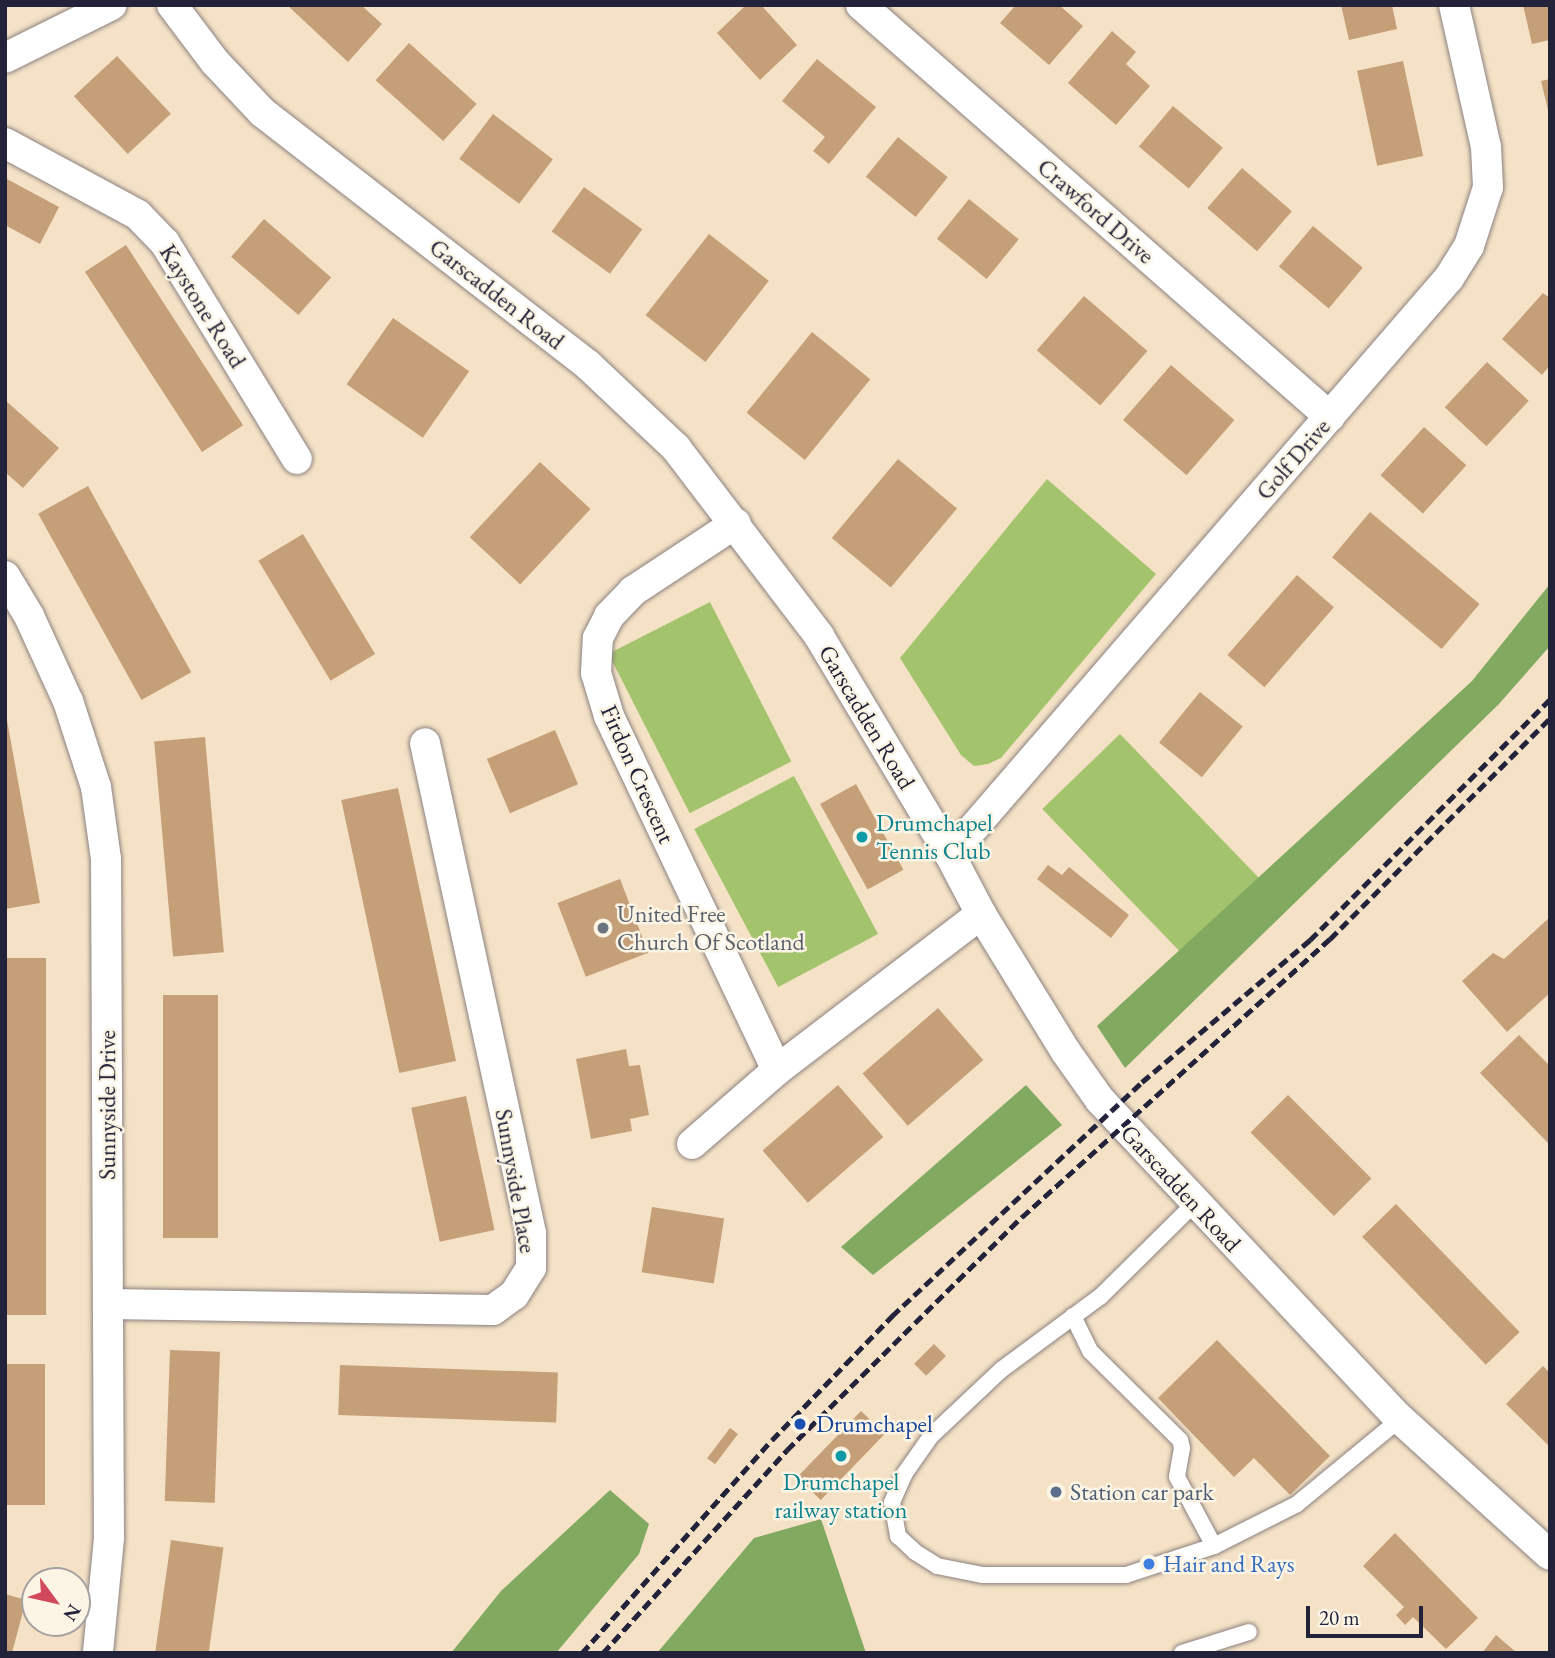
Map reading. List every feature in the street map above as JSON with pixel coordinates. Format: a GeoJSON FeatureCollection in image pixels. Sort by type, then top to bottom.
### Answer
{"type":"FeatureCollection","features":[{"type":"Feature","properties":{"kind":"street"},"geometry":{"type":"LineString","coordinates":[[5,58],[112,5]]}},
{"type":"Feature","properties":{"kind":"street","name":"Garscadden Road"},"geometry":{"type":"LineString","coordinates":[[172,5],[215,62],[262,112],[589,365],[676,449],[736,523],[819,636],[950,855],[981,914],[1066,1052],[1100,1100],[1194,1204],[1400,1419],[1550,1555]]}},
{"type":"Feature","properties":{"kind":"street","name":"Crawford Drive"},"geometry":{"type":"LineString","coordinates":[[862,5],[1330,416]]}},
{"type":"Feature","properties":{"kind":"street","name":"Golf Drive"},"geometry":{"type":"LineString","coordinates":[[950,855],[1449,278],[1469,246],[1479,223],[1488,187],[1486,147],[1454,5]]}},
{"type":"Feature","properties":{"kind":"street","name":"Kaystone Road"},"geometry":{"type":"LineString","coordinates":[[5,143],[138,215],[165,243],[297,459]]}},
{"type":"Feature","properties":{"kind":"street","name":"Firdon Crescent"},"geometry":{"type":"LineString","coordinates":[[736,523],[633,591],[609,616],[598,638],[596,673],[609,716],[777,1070]]}},
{"type":"Feature","properties":{"kind":"street","name":"Sunnyside Drive"},"geometry":{"type":"LineString","coordinates":[[5,576],[29,616],[68,701],[96,786],[103,835],[107,924],[109,1538],[99,1653]]}},
{"type":"Feature","properties":{"kind":"street","name":"Sunnyside Place"},"geometry":{"type":"LineString","coordinates":[[108,1304],[493,1310],[514,1295],[531,1268],[531,1233],[425,743]]}},
{"type":"Feature","properties":{"kind":"street"},"geometry":{"type":"LineString","coordinates":[[692,1144],[777,1070],[981,914]]}},
{"type":"Feature","properties":{"kind":"lane"},"geometry":{"type":"LineString","coordinates":[[1194,1204],[1101,1296],[1001,1370],[931,1436],[905,1473],[892,1502],[898,1536],[915,1552],[937,1566],[983,1575],[1126,1575],[1214,1546],[1297,1504],[1400,1419]]}},
{"type":"Feature","properties":{"kind":"lane"},"geometry":{"type":"LineString","coordinates":[[1073,1317],[1090,1351],[1180,1440],[1182,1448],[1177,1477],[1214,1546]]}},
{"type":"Feature","properties":{"kind":"lane"},"geometry":{"type":"LineString","coordinates":[[1182,1653],[1249,1632]]}},
{"type":"Feature","properties":{"kind":"green space"},"geometry":{"type":"Polygon","coordinates":[[[1047,479],[1156,574],[1001,758],[974,766],[961,755],[900,658],[1047,479]]]}},
{"type":"Feature","properties":{"kind":"green space"},"geometry":{"type":"Polygon","coordinates":[[[1550,584],[1550,646],[1499,704],[1125,1068],[1097,1026],[1472,681],[1550,584]]]}},
{"type":"Feature","properties":{"kind":"green space"},"geometry":{"type":"Polygon","coordinates":[[[710,602],[791,761],[690,813],[608,654],[710,602]]]}},
{"type":"Feature","properties":{"kind":"green space"},"geometry":{"type":"Polygon","coordinates":[[[1120,734],[1262,881],[1185,956],[1042,809],[1120,734]]]}},
{"type":"Feature","properties":{"kind":"green space"},"geometry":{"type":"Polygon","coordinates":[[[794,776],[878,934],[778,987],[694,829],[794,776]]]}},
{"type":"Feature","properties":{"kind":"green space"},"geometry":{"type":"Polygon","coordinates":[[[1026,1085],[1062,1125],[873,1275],[841,1247],[1026,1085]]]}},
{"type":"Feature","properties":{"kind":"green space"},"geometry":{"type":"Polygon","coordinates":[[[610,1490],[649,1524],[639,1554],[556,1653],[451,1653],[501,1591],[610,1490]]]}},
{"type":"Feature","properties":{"kind":"green space"},"geometry":{"type":"Polygon","coordinates":[[[821,1519],[866,1653],[657,1653],[754,1538],[821,1519]]]}},
{"type":"Feature","properties":{"kind":"building"},"geometry":{"type":"Polygon","coordinates":[[[287,5],[361,5],[382,24],[348,62],[287,5]]]}},
{"type":"Feature","properties":{"kind":"building"},"geometry":{"type":"Polygon","coordinates":[[[746,5],[761,5],[797,45],[760,80],[717,33],[746,5]]]}},
{"type":"Feature","properties":{"kind":"building"},"geometry":{"type":"Polygon","coordinates":[[[1016,5],[1059,5],[1083,26],[1049,65],[1000,23],[1016,5]]]}},
{"type":"Feature","properties":{"kind":"building"},"geometry":{"type":"Polygon","coordinates":[[[1341,5],[1392,5],[1397,29],[1349,40],[1341,5]]]}},
{"type":"Feature","properties":{"kind":"building"},"geometry":{"type":"Polygon","coordinates":[[[1523,5],[1550,5],[1550,40],[1532,44],[1523,5]]]}},
{"type":"Feature","properties":{"kind":"building"},"geometry":{"type":"Polygon","coordinates":[[[1112,31],[1136,52],[1126,64],[1150,86],[1116,125],[1068,83],[1112,31]]]}},
{"type":"Feature","properties":{"kind":"building"},"geometry":{"type":"Polygon","coordinates":[[[409,43],[477,104],[443,141],[376,80],[409,43]]]}},
{"type":"Feature","properties":{"kind":"building"},"geometry":{"type":"Polygon","coordinates":[[[117,56],[171,114],[128,154],[74,96],[117,56]]]}},
{"type":"Feature","properties":{"kind":"building"},"geometry":{"type":"Polygon","coordinates":[[[817,59],[876,107],[829,164],[813,151],[825,137],[782,101],[817,59]]]}},
{"type":"Feature","properties":{"kind":"building"},"geometry":{"type":"Polygon","coordinates":[[[1403,61],[1423,156],[1377,166],[1357,71],[1403,61]]]}},
{"type":"Feature","properties":{"kind":"building"},"geometry":{"type":"Polygon","coordinates":[[[1550,79],[1550,114],[1549,114],[1541,81],[1550,79]]]}},
{"type":"Feature","properties":{"kind":"building"},"geometry":{"type":"Polygon","coordinates":[[[1173,106],[1223,148],[1189,188],[1139,147],[1173,106]]]}},
{"type":"Feature","properties":{"kind":"building"},"geometry":{"type":"Polygon","coordinates":[[[493,114],[553,159],[519,204],[459,159],[493,114]]]}},
{"type":"Feature","properties":{"kind":"building"},"geometry":{"type":"Polygon","coordinates":[[[898,137],[948,177],[916,217],[866,177],[898,137]]]}},
{"type":"Feature","properties":{"kind":"building"},"geometry":{"type":"Polygon","coordinates":[[[1242,168],[1292,211],[1257,251],[1207,208],[1242,168]]]}},
{"type":"Feature","properties":{"kind":"building"},"geometry":{"type":"Polygon","coordinates":[[[5,178],[59,207],[40,244],[5,225],[5,178]]]}},
{"type":"Feature","properties":{"kind":"building"},"geometry":{"type":"Polygon","coordinates":[[[584,187],[642,229],[610,274],[552,231],[584,187]]]}},
{"type":"Feature","properties":{"kind":"building"},"geometry":{"type":"Polygon","coordinates":[[[969,199],[1019,239],[987,279],[937,239],[969,199]]]}},
{"type":"Feature","properties":{"kind":"building"},"geometry":{"type":"Polygon","coordinates":[[[264,219],[331,277],[298,315],[231,257],[264,219]]]}},
{"type":"Feature","properties":{"kind":"building"},"geometry":{"type":"Polygon","coordinates":[[[1313,226],[1363,268],[1329,308],[1279,267],[1313,226]]]}},
{"type":"Feature","properties":{"kind":"building"},"geometry":{"type":"Polygon","coordinates":[[[709,234],[769,281],[705,362],[646,315],[709,234]]]}},
{"type":"Feature","properties":{"kind":"building"},"geometry":{"type":"Polygon","coordinates":[[[126,245],[243,425],[202,452],[85,272],[126,245]]]}},
{"type":"Feature","properties":{"kind":"building"},"geometry":{"type":"Polygon","coordinates":[[[1543,293],[1550,298],[1550,365],[1542,375],[1502,339],[1543,293]]]}},
{"type":"Feature","properties":{"kind":"building"},"geometry":{"type":"Polygon","coordinates":[[[1084,296],[1147,351],[1100,405],[1037,350],[1084,296]]]}},
{"type":"Feature","properties":{"kind":"building"},"geometry":{"type":"Polygon","coordinates":[[[393,318],[469,371],[423,438],[347,384],[393,318]]]}},
{"type":"Feature","properties":{"kind":"building"},"geometry":{"type":"Polygon","coordinates":[[[812,332],[870,379],[805,460],[747,413],[812,332]]]}},
{"type":"Feature","properties":{"kind":"building"},"geometry":{"type":"Polygon","coordinates":[[[1487,362],[1529,401],[1486,446],[1445,407],[1487,362]]]}},
{"type":"Feature","properties":{"kind":"building"},"geometry":{"type":"Polygon","coordinates":[[[1171,365],[1234,420],[1187,475],[1123,420],[1171,365]]]}},
{"type":"Feature","properties":{"kind":"building"},"geometry":{"type":"Polygon","coordinates":[[[5,400],[59,448],[23,488],[5,472],[5,400]]]}},
{"type":"Feature","properties":{"kind":"building"},"geometry":{"type":"Polygon","coordinates":[[[1424,427],[1466,465],[1423,513],[1381,475],[1424,427]]]}},
{"type":"Feature","properties":{"kind":"building"},"geometry":{"type":"Polygon","coordinates":[[[898,459],[957,508],[891,587],[832,538],[898,459]]]}},
{"type":"Feature","properties":{"kind":"building"},"geometry":{"type":"Polygon","coordinates":[[[540,462],[590,509],[520,584],[470,537],[540,462]]]}},
{"type":"Feature","properties":{"kind":"building"},"geometry":{"type":"Polygon","coordinates":[[[88,486],[191,672],[141,700],[38,514],[88,486]]]}},
{"type":"Feature","properties":{"kind":"building"},"geometry":{"type":"Polygon","coordinates":[[[1370,512],[1480,604],[1442,649],[1332,557],[1370,512]]]}},
{"type":"Feature","properties":{"kind":"building"},"geometry":{"type":"Polygon","coordinates":[[[303,534],[375,654],[331,681],[258,561],[303,534]]]}},
{"type":"Feature","properties":{"kind":"building"},"geometry":{"type":"Polygon","coordinates":[[[1297,575],[1334,607],[1264,687],[1227,655],[1297,575]]]}},
{"type":"Feature","properties":{"kind":"building"},"geometry":{"type":"Polygon","coordinates":[[[1200,692],[1243,727],[1202,777],[1159,743],[1200,692]]]}},
{"type":"Feature","properties":{"kind":"building"},"geometry":{"type":"Polygon","coordinates":[[[5,709],[40,903],[5,909],[5,709]]]}},
{"type":"Feature","properties":{"kind":"building"},"geometry":{"type":"Polygon","coordinates":[[[555,730],[578,784],[510,813],[487,759],[555,730]]]}},
{"type":"Feature","properties":{"kind":"building"},"geometry":{"type":"Polygon","coordinates":[[[205,737],[224,952],[173,957],[154,741],[205,737]]]}},
{"type":"Feature","properties":{"kind":"building","name":"Drumchapel Tennis Club"},"geometry":{"type":"Polygon","coordinates":[[[856,784],[904,870],[868,890],[820,804],[856,784]]]}},
{"type":"Feature","properties":{"kind":"building"},"geometry":{"type":"Polygon","coordinates":[[[398,788],[456,1061],[399,1073],[341,800],[398,788]]]}},
{"type":"Feature","properties":{"kind":"building"},"geometry":{"type":"Polygon","coordinates":[[[1048,865],[1062,875],[1069,867],[1129,915],[1111,938],[1037,879],[1048,865]]]}},
{"type":"Feature","properties":{"kind":"building","name":"United Free Church Of Scotland"},"geometry":{"type":"Polygon","coordinates":[[[620,879],[648,953],[586,977],[557,903],[620,879]]]}},
{"type":"Feature","properties":{"kind":"building"},"geometry":{"type":"Polygon","coordinates":[[[1550,917],[1550,993],[1507,1032],[1462,981],[1493,953],[1504,959],[1550,917]]]}},
{"type":"Feature","properties":{"kind":"building"},"geometry":{"type":"Polygon","coordinates":[[[5,958],[46,958],[46,1315],[5,1315],[5,958]]]}},
{"type":"Feature","properties":{"kind":"building"},"geometry":{"type":"Polygon","coordinates":[[[163,995],[218,995],[218,1238],[163,1238],[163,995]]]}},
{"type":"Feature","properties":{"kind":"building"},"geometry":{"type":"Polygon","coordinates":[[[938,1008],[983,1060],[908,1126],[863,1074],[938,1008]]]}},
{"type":"Feature","properties":{"kind":"building"},"geometry":{"type":"Polygon","coordinates":[[[1519,1035],[1550,1066],[1550,1145],[1480,1073],[1519,1035]]]}},
{"type":"Feature","properties":{"kind":"building"},"geometry":{"type":"Polygon","coordinates":[[[626,1049],[629,1066],[640,1065],[649,1115],[630,1119],[632,1131],[591,1139],[576,1059],[626,1049]]]}},
{"type":"Feature","properties":{"kind":"building"},"geometry":{"type":"Polygon","coordinates":[[[838,1085],[883,1137],[808,1203],[763,1151],[838,1085]]]}},
{"type":"Feature","properties":{"kind":"building"},"geometry":{"type":"Polygon","coordinates":[[[1288,1095],[1371,1178],[1334,1216],[1251,1132],[1288,1095]]]}},
{"type":"Feature","properties":{"kind":"building"},"geometry":{"type":"Polygon","coordinates":[[[466,1096],[494,1230],[440,1242],[411,1108],[466,1096]]]}},
{"type":"Feature","properties":{"kind":"building"},"geometry":{"type":"Polygon","coordinates":[[[1396,1204],[1520,1332],[1486,1365],[1362,1237],[1396,1204]]]}},
{"type":"Feature","properties":{"kind":"building"},"geometry":{"type":"Polygon","coordinates":[[[652,1207],[724,1218],[714,1284],[642,1272],[652,1207]]]}},
{"type":"Feature","properties":{"kind":"building"},"geometry":{"type":"Polygon","coordinates":[[[1217,1340],[1330,1456],[1290,1495],[1254,1458],[1234,1477],[1158,1398],[1217,1340]]]}},
{"type":"Feature","properties":{"kind":"building"},"geometry":{"type":"Polygon","coordinates":[[[934,1344],[946,1356],[926,1376],[914,1364],[934,1344]]]}},
{"type":"Feature","properties":{"kind":"building"},"geometry":{"type":"Polygon","coordinates":[[[170,1350],[220,1352],[215,1503],[165,1501],[170,1350]]]}},
{"type":"Feature","properties":{"kind":"building"},"geometry":{"type":"Polygon","coordinates":[[[5,1364],[45,1364],[45,1505],[5,1505],[5,1364]]]}},
{"type":"Feature","properties":{"kind":"building"},"geometry":{"type":"Polygon","coordinates":[[[340,1365],[558,1373],[556,1423],[338,1415],[340,1365]]]}},
{"type":"Feature","properties":{"kind":"building"},"geometry":{"type":"Polygon","coordinates":[[[1543,1366],[1550,1373],[1550,1447],[1506,1404],[1543,1366]]]}},
{"type":"Feature","properties":{"kind":"building","name":"Drumchapel railway station"},"geometry":{"type":"Polygon","coordinates":[[[861,1411],[885,1434],[821,1500],[797,1477],[861,1411]]]}},
{"type":"Feature","properties":{"kind":"building"},"geometry":{"type":"Polygon","coordinates":[[[730,1428],[738,1434],[715,1464],[707,1458],[730,1428]]]}},
{"type":"Feature","properties":{"kind":"building"},"geometry":{"type":"Polygon","coordinates":[[[1395,1533],[1478,1618],[1446,1649],[1413,1617],[1405,1625],[1396,1615],[1404,1607],[1363,1566],[1395,1533]]]}},
{"type":"Feature","properties":{"kind":"building"},"geometry":{"type":"Polygon","coordinates":[[[171,1540],[223,1547],[209,1653],[155,1653],[171,1540]]]}},
{"type":"Feature","properties":{"kind":"building"},"geometry":{"type":"Polygon","coordinates":[[[5,1594],[21,1599],[21,1619],[12,1653],[5,1653],[5,1594]]]}},
{"type":"Feature","properties":{"kind":"building"},"geometry":{"type":"Polygon","coordinates":[[[1496,1635],[1517,1653],[1482,1653],[1496,1635]]]}},
{"type":"Feature","properties":{"kind":"railway"},"geometry":{"type":"LineString","coordinates":[[582,1653],[772,1440],[892,1316],[1142,1082],[1310,940],[1550,699]]}},
{"type":"Feature","properties":{"kind":"railway"},"geometry":{"type":"LineString","coordinates":[[603,1653],[787,1450],[1022,1217],[1330,939],[1550,718]]}},
{"type":"Feature","properties":{"kind":"place","name":"Drumchapel Tennis Club"},"geometry":{"type":"Point","coordinates":[862,837]}},
{"type":"Feature","properties":{"kind":"place","name":"United Free Church Of Scotland"},"geometry":{"type":"Point","coordinates":[603,928]}},
{"type":"Feature","properties":{"kind":"place","name":"Drumchapel"},"geometry":{"type":"Point","coordinates":[800,1424]}},
{"type":"Feature","properties":{"kind":"place","name":"Drumchapel railway station"},"geometry":{"type":"Point","coordinates":[841,1456]}},
{"type":"Feature","properties":{"kind":"place","name":"Station car park"},"geometry":{"type":"Point","coordinates":[1056,1492]}},
{"type":"Feature","properties":{"kind":"place","name":"Hair and Rays"},"geometry":{"type":"Point","coordinates":[1149,1564]}}]}
